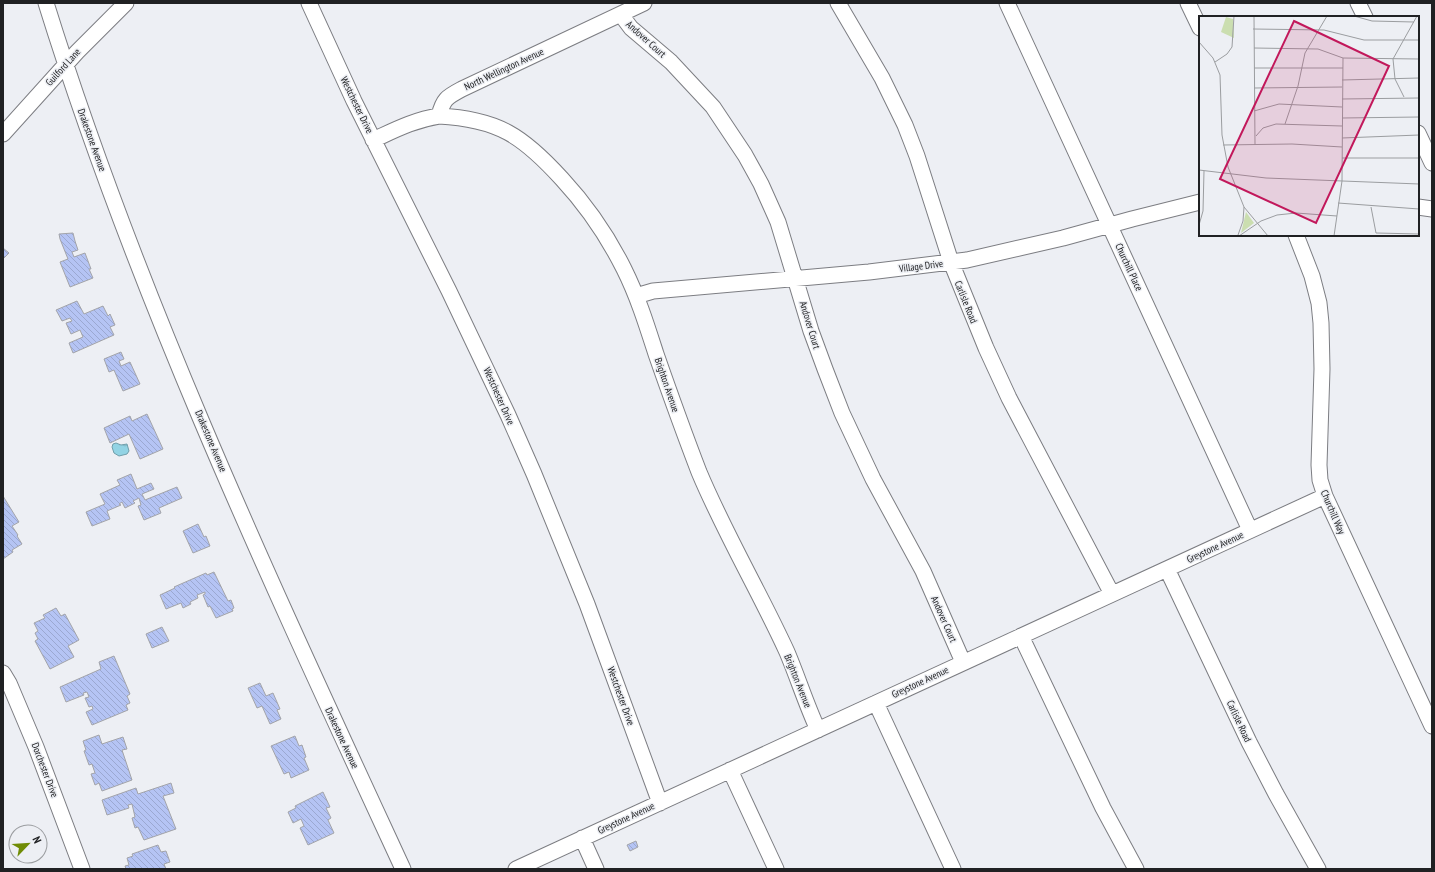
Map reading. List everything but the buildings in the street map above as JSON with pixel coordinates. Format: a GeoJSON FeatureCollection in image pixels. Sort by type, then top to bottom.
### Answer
{"type":"FeatureCollection","features":[{"type":"Feature","properties":{"kind":"street","name":"Drakestone Avenue"},"geometry":{"type":"LineString","coordinates":[[46,3],[65,65],[126,235],[166,337],[278,598],[403,869]]}},
{"type":"Feature","properties":{"kind":"street","name":"Guilford Lane"},"geometry":{"type":"LineString","coordinates":[[3,134],[65,65],[126,3]]}},
{"type":"Feature","properties":{"kind":"street","name":"Westchester Drive"},"geometry":{"type":"LineString","coordinates":[[309,3],[373,140],[475,344],[534,474],[587,604],[660,803]]}},
{"type":"Feature","properties":{"kind":"street","name":"North Wellington Avenue"},"geometry":{"type":"LineString","coordinates":[[439,116],[442,104],[450,96],[462,89],[644,3]]}},
{"type":"Feature","properties":{"kind":"street","name":"Carlisle Road"},"geometry":{"type":"LineString","coordinates":[[838,3],[882,78],[905,125],[917,156],[951,262],[983,342],[1009,398],[1112,594]]}},
{"type":"Feature","properties":{"kind":"street","name":"Churchill Place"},"geometry":{"type":"LineString","coordinates":[[1007,3],[1250,530]]}},
{"type":"Feature","properties":{"kind":"street"},"geometry":{"type":"LineString","coordinates":[[1188,3],[1199,26]]}},
{"type":"Feature","properties":{"kind":"street"},"geometry":{"type":"LineString","coordinates":[[1358,3],[1364,16]]}},
{"type":"Feature","properties":{"kind":"street","name":"Andover Court"},"geometry":{"type":"LineString","coordinates":[[621,14],[631,28],[671,62],[712,107],[730,131],[761,184],[778,222],[825,369],[842,413],[873,479],[923,571],[964,662]]}},
{"type":"Feature","properties":{"kind":"street"},"geometry":{"type":"LineString","coordinates":[[373,140],[416,121],[439,116]]}},
{"type":"Feature","properties":{"kind":"street","name":"Brighton Avenue"},"geometry":{"type":"LineString","coordinates":[[439,116],[459,117],[485,122],[513,135],[536,153],[571,188],[601,229],[624,269],[636,296],[678,417],[700,473],[787,653],[818,730]]}},
{"type":"Feature","properties":{"kind":"street"},"geometry":{"type":"LineString","coordinates":[[1419,135],[1432,163]]}},
{"type":"Feature","properties":{"kind":"street","name":"Village Drive"},"geometry":{"type":"LineString","coordinates":[[636,296],[653,291],[913,267],[996,255],[1199,202]]}},
{"type":"Feature","properties":{"kind":"street"},"geometry":{"type":"LineString","coordinates":[[1419,207],[1432,209]]}},
{"type":"Feature","properties":{"kind":"street","name":"Churchill Way"},"geometry":{"type":"LineString","coordinates":[[1296,236],[1312,276],[1319,303],[1321,323],[1322,369],[1319,466],[1320,480],[1325,496],[1432,726]]}},
{"type":"Feature","properties":{"kind":"street","name":"Greystone Avenue"},"geometry":{"type":"LineString","coordinates":[[516,869],[1325,496]]}},
{"type":"Feature","properties":{"kind":"street","name":"Carlisle Road"},"geometry":{"type":"LineString","coordinates":[[1167,569],[1249,742],[1318,869]]}},
{"type":"Feature","properties":{"kind":"street"},"geometry":{"type":"LineString","coordinates":[[1021,636],[1102,808],[1136,869]]}},
{"type":"Feature","properties":{"kind":"street","name":"Dorchester Drive"},"geometry":{"type":"LineString","coordinates":[[3,673],[9,683],[36,747],[82,869]]}},
{"type":"Feature","properties":{"kind":"street"},"geometry":{"type":"LineString","coordinates":[[876,703],[953,869]]}},
{"type":"Feature","properties":{"kind":"street"},"geometry":{"type":"LineString","coordinates":[[730,770],[776,869]]}},
{"type":"Feature","properties":{"kind":"street"},"geometry":{"type":"LineString","coordinates":[[582,838],[596,869]]}},
{"type":"Feature","properties":{"kind":"water"},"geometry":{"type":"Polygon","coordinates":[[[116,443],[121,445],[127,444],[129,451],[127,454],[119,456],[114,453],[112,447],[113,444],[116,443]]]}}]}
